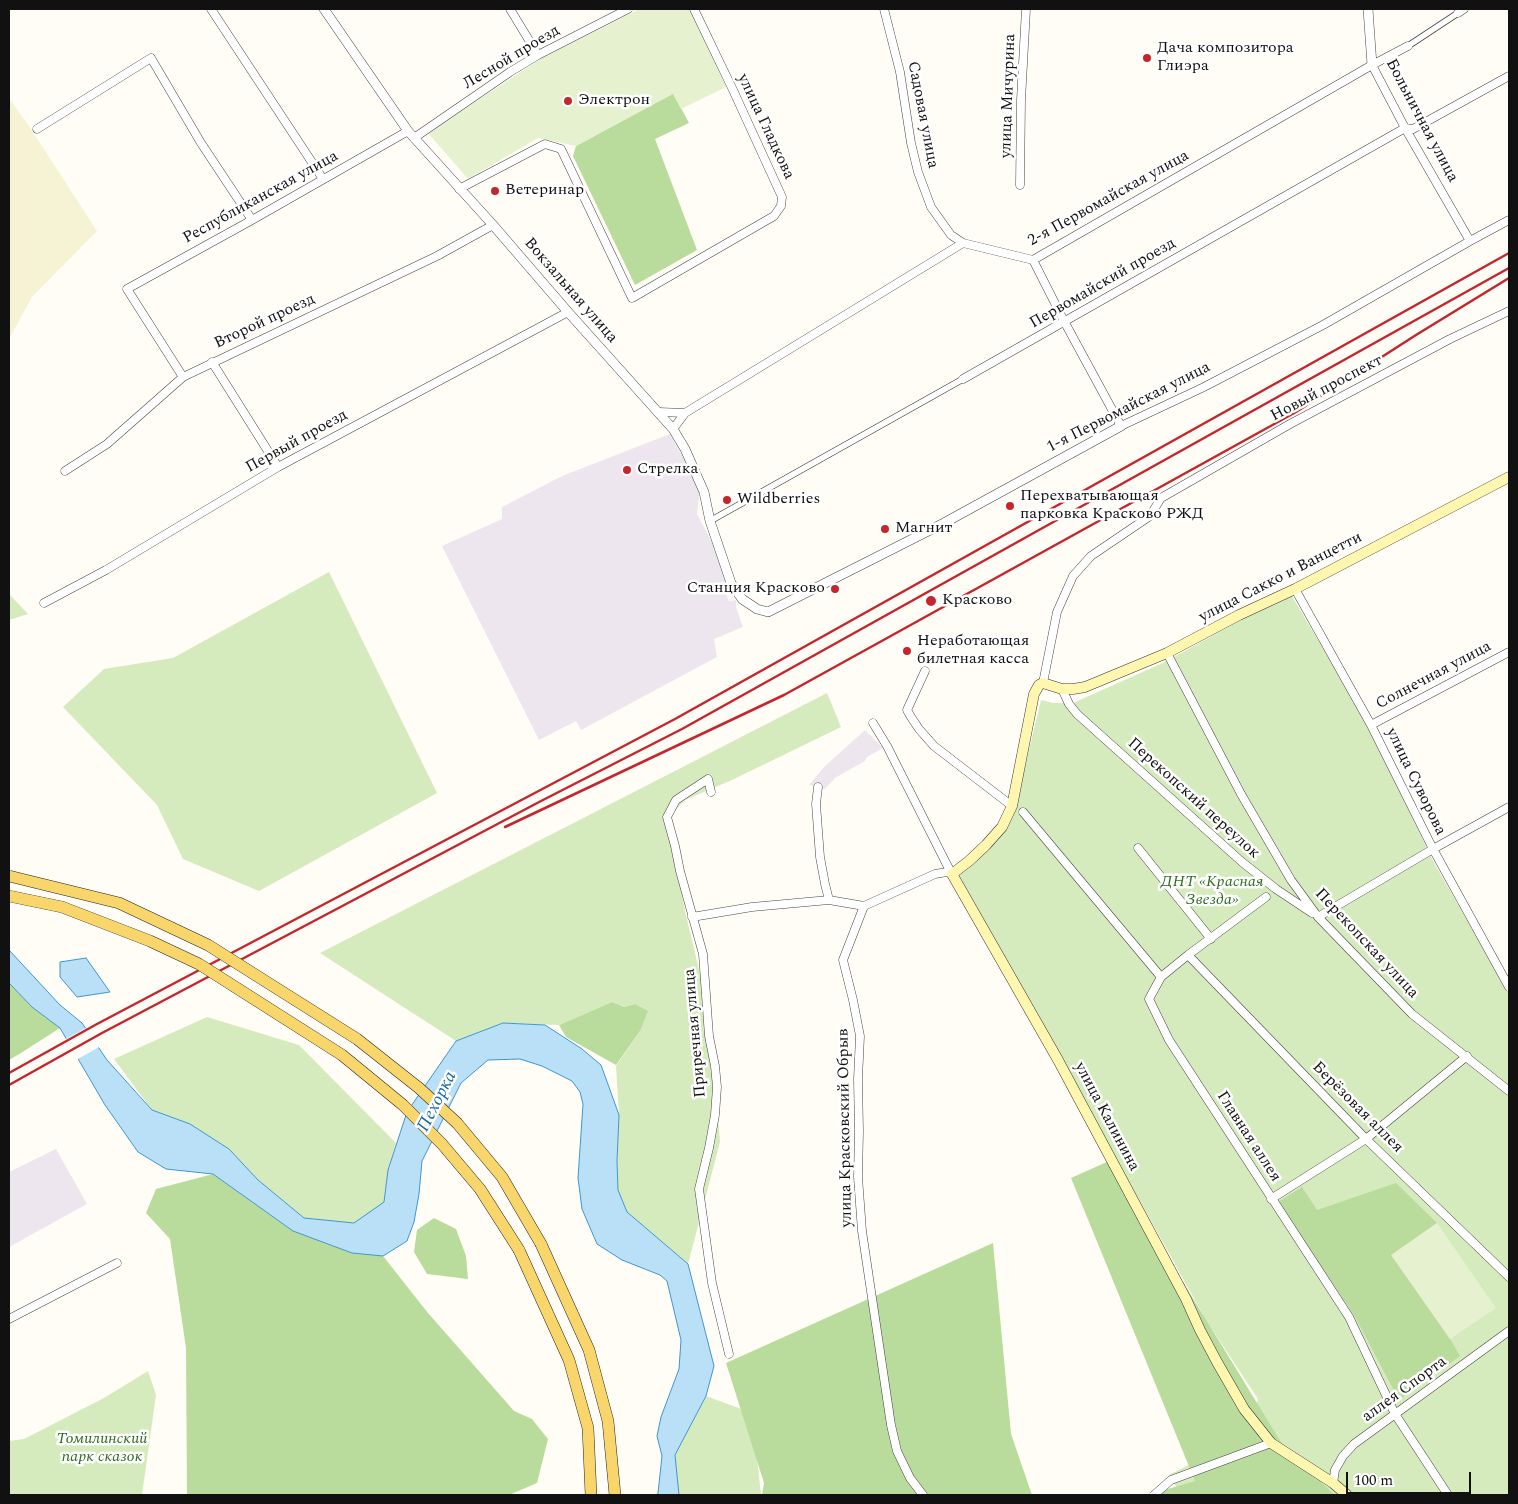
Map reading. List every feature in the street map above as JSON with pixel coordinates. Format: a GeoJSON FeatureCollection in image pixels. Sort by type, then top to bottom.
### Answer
{"type":"FeatureCollection","features":[{"type":"Feature","properties":{"kind":"main road","name":"улица Сакко и Ванцетти"},"geometry":{"type":"LineString","coordinates":[[1062,689],[1085,687],[1167,653],[1509,478]]}},
{"type":"Feature","properties":{"kind":"main road"},"geometry":{"type":"LineString","coordinates":[[952,874],[969,861],[1002,827],[1012,806],[1034,694],[1039,685],[1043,683],[1062,689]]}},
{"type":"Feature","properties":{"kind":"main road","name":"улица Калинина"},"geometry":{"type":"LineString","coordinates":[[952,874],[1058,1060],[1217,1362],[1244,1409],[1271,1443],[1333,1483],[1347,1495]]}},
{"type":"Feature","properties":{"kind":"main road"},"geometry":{"type":"LineString","coordinates":[[9,876],[118,903],[208,945],[357,1039],[419,1088],[457,1123],[502,1177],[541,1244],[589,1350],[608,1421],[615,1495]]}},
{"type":"Feature","properties":{"kind":"main road"},"geometry":{"type":"LineString","coordinates":[[9,896],[62,907],[150,941],[198,964],[342,1055],[403,1105],[442,1144],[480,1189],[518,1250],[569,1360],[588,1428],[591,1495]]}},
{"type":"Feature","properties":{"kind":"street"},"geometry":{"type":"LineString","coordinates":[[212,9],[323,179]]}},
{"type":"Feature","properties":{"kind":"street","name":"Вокзальная улица"},"geometry":{"type":"LineString","coordinates":[[324,9],[411,134],[673,428],[704,492],[710,521],[731,583],[742,599],[757,610]]}},
{"type":"Feature","properties":{"kind":"street"},"geometry":{"type":"LineString","coordinates":[[510,9],[538,55]]}},
{"type":"Feature","properties":{"kind":"street","name":"Лесной проезд"},"geometry":{"type":"LineString","coordinates":[[411,134],[538,55],[628,9]]}},
{"type":"Feature","properties":{"kind":"street","name":"улица Гладкова"},"geometry":{"type":"LineString","coordinates":[[459,188],[545,144],[561,149],[632,298],[774,216],[781,206],[782,197],[694,9]]}},
{"type":"Feature","properties":{"kind":"street","name":"Садовая улица"},"geometry":{"type":"LineString","coordinates":[[884,9],[900,72],[911,143],[918,172],[931,207],[951,235],[963,244]]}},
{"type":"Feature","properties":{"kind":"street","name":"улица Мичурина"},"geometry":{"type":"LineString","coordinates":[[1020,185],[1021,100],[1026,9]]}},
{"type":"Feature","properties":{"kind":"street","name":"Больничная улица"},"geometry":{"type":"LineString","coordinates":[[1368,9],[1372,65],[1405,128],[1470,241]]}},
{"type":"Feature","properties":{"kind":"street","name":"2-я Первомайская улица"},"geometry":{"type":"LineString","coordinates":[[963,244],[1034,260],[1408,46],[1461,11]]}},
{"type":"Feature","properties":{"kind":"street"},"geometry":{"type":"LineString","coordinates":[[37,130],[151,58],[201,143],[252,220]]}},
{"type":"Feature","properties":{"kind":"street","name":"Первомайский проезд"},"geometry":{"type":"LineString","coordinates":[[710,521],[963,380],[1405,128],[1413,129],[1509,76]]}},
{"type":"Feature","properties":{"kind":"street","name":"Республиканская улица"},"geometry":{"type":"LineString","coordinates":[[183,377],[127,289],[323,179],[411,134]]}},
{"type":"Feature","properties":{"kind":"street","name":"1-я Первомайская улица"},"geometry":{"type":"LineString","coordinates":[[757,610],[768,612],[944,523],[1121,426],[1204,387],[1323,325],[1509,220]]}},
{"type":"Feature","properties":{"kind":"street","name":"Второй проезд"},"geometry":{"type":"LineString","coordinates":[[65,471],[107,444],[183,377],[437,256],[493,225]]}},
{"type":"Feature","properties":{"kind":"street"},"geometry":{"type":"LineString","coordinates":[[673,428],[685,413],[963,244]]}},
{"type":"Feature","properties":{"kind":"street"},"geometry":{"type":"LineString","coordinates":[[1034,260],[1064,321],[1121,426]]}},
{"type":"Feature","properties":{"kind":"street","name":"Новый проспект"},"geometry":{"type":"LineString","coordinates":[[1043,683],[1057,612],[1073,576],[1091,556],[1150,516],[1161,498],[1290,424],[1450,339],[1509,311]]}},
{"type":"Feature","properties":{"kind":"street","name":"Первый проезд"},"geometry":{"type":"LineString","coordinates":[[44,603],[106,570],[278,467],[568,312]]}},
{"type":"Feature","properties":{"kind":"street"},"geometry":{"type":"LineString","coordinates":[[212,362],[278,467]]}},
{"type":"Feature","properties":{"kind":"street"},"geometry":{"type":"LineString","coordinates":[[659,412],[685,413]]}},
{"type":"Feature","properties":{"kind":"street","name":"улица Суворова"},"geometry":{"type":"LineString","coordinates":[[1295,589],[1371,724],[1433,849],[1509,987]]}},
{"type":"Feature","properties":{"kind":"street","name":"Перекопская улица"},"geometry":{"type":"LineString","coordinates":[[1167,653],[1241,794],[1291,880],[1318,917],[1412,1014],[1468,1056],[1509,1091]]}},
{"type":"Feature","properties":{"kind":"street","name":"Солнечная улица"},"geometry":{"type":"LineString","coordinates":[[1371,724],[1509,653]]}},
{"type":"Feature","properties":{"kind":"street"},"geometry":{"type":"LineString","coordinates":[[925,671],[907,710],[911,717],[934,746],[1012,806]]}},
{"type":"Feature","properties":{"kind":"street","name":"Перекопский переулок"},"geometry":{"type":"LineString","coordinates":[[1062,689],[1069,704],[1077,714],[1242,862],[1276,889],[1318,917]]}},
{"type":"Feature","properties":{"kind":"street","name":"улица Калинина"},"geometry":{"type":"LineString","coordinates":[[873,723],[887,746],[952,874]]}},
{"type":"Feature","properties":{"kind":"street","name":"Приречная улица"},"geometry":{"type":"LineString","coordinates":[[712,792],[708,779],[676,800],[666,817],[676,846],[680,871],[703,954],[709,1036],[717,1087],[715,1116],[699,1188],[712,1283],[729,1354]]}},
{"type":"Feature","properties":{"kind":"street"},"geometry":{"type":"LineString","coordinates":[[818,787],[816,804],[820,857],[830,900]]}},
{"type":"Feature","properties":{"kind":"street"},"geometry":{"type":"LineString","coordinates":[[1318,917],[1433,849],[1509,807]]}},
{"type":"Feature","properties":{"kind":"street"},"geometry":{"type":"LineString","coordinates":[[1023,812],[1161,977],[1266,897]]}},
{"type":"Feature","properties":{"kind":"street"},"geometry":{"type":"LineString","coordinates":[[1138,848],[1211,939]]}},
{"type":"Feature","properties":{"kind":"street"},"geometry":{"type":"LineString","coordinates":[[692,917],[752,906],[830,900],[864,906],[935,874],[947,872],[952,874]]}},
{"type":"Feature","properties":{"kind":"street","name":"улица Красковский Обрыв"},"geometry":{"type":"LineString","coordinates":[[864,906],[844,960],[854,1000],[860,1036],[858,1177],[862,1231],[891,1425],[897,1451],[910,1478],[923,1495]]}},
{"type":"Feature","properties":{"kind":"street","name":"Берёзовая аллея"},"geometry":{"type":"LineString","coordinates":[[1188,955],[1366,1139],[1509,1277]]}},
{"type":"Feature","properties":{"kind":"street","name":"Главная аллея"},"geometry":{"type":"LineString","coordinates":[[1161,977],[1149,999],[1169,1040],[1349,1317],[1395,1414],[1448,1495]]}},
{"type":"Feature","properties":{"kind":"street"},"geometry":{"type":"LineString","coordinates":[[1271,1199],[1366,1139],[1468,1056]]}},
{"type":"Feature","properties":{"kind":"street"},"geometry":{"type":"LineString","coordinates":[[9,1320],[117,1263]]}},
{"type":"Feature","properties":{"kind":"street","name":"аллея Спорта"},"geometry":{"type":"LineString","coordinates":[[1333,1483],[1335,1470],[1343,1456],[1354,1444],[1509,1331]]}},
{"type":"Feature","properties":{"kind":"street"},"geometry":{"type":"LineString","coordinates":[[1154,1495],[1171,1480],[1271,1443]]}},
{"type":"Feature","properties":{"kind":"shaded area"},"geometry":{"type":"Polygon","coordinates":[[[9,98],[97,231],[32,297],[9,339],[9,98]]]}},
{"type":"Feature","properties":{"kind":"shaded area"},"geometry":{"type":"Polygon","coordinates":[[[670,434],[700,488],[697,514],[717,552],[731,591],[726,594],[729,601],[736,600],[736,607],[743,627],[714,639],[717,657],[581,730],[576,721],[539,740],[442,546],[502,519],[502,507],[562,476],[670,434]]]}},
{"type":"Feature","properties":{"kind":"shaded area"},"geometry":{"type":"Polygon","coordinates":[[[865,730],[883,748],[835,778],[825,789],[809,785],[824,767],[865,730]]]}},
{"type":"Feature","properties":{"kind":"shaded area"},"geometry":{"type":"Polygon","coordinates":[[[56,1149],[87,1204],[9,1247],[9,1172],[56,1149]]]}},
{"type":"Feature","properties":{"kind":"green space","name":"Электрон"},"geometry":{"type":"Polygon","coordinates":[[[639,9],[690,9],[726,87],[681,109],[673,94],[576,146],[538,138],[468,179],[428,133],[542,58],[639,9]]]}},
{"type":"Feature","properties":{"kind":"green space"},"geometry":{"type":"Polygon","coordinates":[[[673,93],[689,123],[655,139],[697,250],[635,285],[573,156],[576,146],[673,93]]]}},
{"type":"Feature","properties":{"kind":"green space"},"geometry":{"type":"Polygon","coordinates":[[[329,572],[437,793],[259,891],[183,859],[157,805],[63,707],[104,669],[173,658],[329,572]]]}},
{"type":"Feature","properties":{"kind":"green space"},"geometry":{"type":"Polygon","coordinates":[[[9,594],[28,614],[9,620],[9,594]]]}},
{"type":"Feature","properties":{"kind":"green space","name":"ДНТ «Красная Звезда»"},"geometry":{"type":"Polygon","coordinates":[[[1292,596],[1369,727],[1433,861],[1509,994],[1509,1495],[1182,1495],[1169,1475],[1249,1434],[1258,1399],[1206,1320],[959,875],[974,864],[1006,830],[1014,813],[1041,700],[1053,703],[1073,703],[1165,662],[1241,620],[1292,596]]]}},
{"type":"Feature","properties":{"kind":"green space"},"geometry":{"type":"Polygon","coordinates":[[[827,693],[841,727],[732,780],[685,800],[667,819],[685,911],[710,1016],[720,1142],[688,1264],[627,1212],[618,1190],[619,1115],[616,1066],[640,1031],[635,1004],[624,1007],[612,1002],[559,1025],[503,1023],[456,1041],[320,953],[827,693]]]}},
{"type":"Feature","properties":{"kind":"green space"},"geometry":{"type":"Polygon","coordinates":[[[9,983],[32,1007],[60,1028],[9,1060],[9,983]]]}},
{"type":"Feature","properties":{"kind":"green space"},"geometry":{"type":"Polygon","coordinates":[[[612,1002],[624,1007],[635,1004],[648,1011],[640,1031],[616,1065],[566,1037],[559,1025],[612,1002]]]}},
{"type":"Feature","properties":{"kind":"green space"},"geometry":{"type":"Polygon","coordinates":[[[207,1017],[299,1045],[396,1143],[388,1170],[383,1208],[354,1223],[304,1218],[258,1180],[229,1149],[190,1124],[152,1110],[114,1059],[207,1017]]]}},
{"type":"Feature","properties":{"kind":"green space"},"geometry":{"type":"Polygon","coordinates":[[[1109,1161],[1287,1452],[1335,1495],[1147,1495],[1195,1481],[1071,1178],[1109,1161]]]}},
{"type":"Feature","properties":{"kind":"green space"},"geometry":{"type":"Polygon","coordinates":[[[213,1174],[293,1231],[352,1253],[383,1256],[428,1313],[514,1411],[532,1419],[548,1439],[537,1483],[509,1495],[187,1495],[186,1348],[170,1239],[146,1213],[156,1189],[213,1174]]]}},
{"type":"Feature","properties":{"kind":"green space"},"geometry":{"type":"Polygon","coordinates":[[[1396,1183],[1437,1223],[1392,1255],[1460,1356],[1399,1400],[1354,1315],[1278,1202],[1302,1187],[1317,1210],[1396,1183]]]}},
{"type":"Feature","properties":{"kind":"green space"},"geometry":{"type":"Polygon","coordinates":[[[434,1218],[456,1229],[466,1256],[468,1279],[427,1274],[414,1252],[417,1230],[434,1218]]]}},
{"type":"Feature","properties":{"kind":"green space"},"geometry":{"type":"Polygon","coordinates":[[[1437,1223],[1496,1308],[1450,1339],[1391,1255],[1437,1223]]]}},
{"type":"Feature","properties":{"kind":"green space"},"geometry":{"type":"Polygon","coordinates":[[[993,1243],[1011,1434],[1032,1495],[762,1495],[764,1483],[726,1363],[993,1243]]]}},
{"type":"Feature","properties":{"kind":"green space","name":"Томилинский парк сказок"},"geometry":{"type":"Polygon","coordinates":[[[148,1371],[156,1395],[142,1495],[9,1495],[9,1441],[24,1439],[104,1398],[148,1371]]]}},
{"type":"Feature","properties":{"kind":"green space"},"geometry":{"type":"Polygon","coordinates":[[[706,1396],[752,1413],[761,1495],[679,1495],[675,1455],[706,1396]]]}},
{"type":"Feature","properties":{"kind":"water","name":"Пехорка"},"geometry":{"type":"Polygon","coordinates":[[[9,950],[60,1005],[82,1023],[107,1060],[152,1110],[190,1124],[229,1149],[258,1180],[304,1218],[354,1223],[384,1202],[388,1170],[407,1112],[456,1041],[503,1023],[545,1025],[582,1049],[601,1065],[619,1115],[618,1190],[627,1212],[688,1264],[714,1366],[706,1396],[675,1455],[679,1495],[657,1495],[662,1456],[657,1436],[661,1417],[679,1369],[681,1340],[667,1281],[660,1275],[622,1260],[597,1244],[582,1209],[578,1178],[583,1104],[580,1092],[572,1081],[542,1066],[520,1059],[488,1060],[461,1083],[422,1161],[414,1222],[407,1241],[383,1256],[352,1253],[293,1231],[213,1174],[166,1169],[138,1152],[105,1105],[60,1028],[32,1007],[9,983],[9,950]]]}},
{"type":"Feature","properties":{"kind":"water"},"geometry":{"type":"Polygon","coordinates":[[[86,958],[110,992],[77,997],[60,977],[60,962],[86,958]]]}},
{"type":"Feature","properties":{"kind":"pier"},"geometry":{"type":"Polygon","coordinates":[[[88,1027],[101,1046],[76,1060],[64,1040],[88,1027]]]}},
{"type":"Feature","properties":{"kind":"railway"},"geometry":{"type":"LineString","coordinates":[[9,1073],[97,1024],[675,719],[1509,253]]}},
{"type":"Feature","properties":{"kind":"railway"},"geometry":{"type":"LineString","coordinates":[[9,1085],[102,1033],[541,801],[682,729],[1509,268]]}},
{"type":"Feature","properties":{"kind":"railway"},"geometry":{"type":"LineString","coordinates":[[505,827],[784,695],[1296,412],[1509,278]]}},
{"type":"Feature","properties":{"kind":"place","name":"Дача композитора Глиэра"},"geometry":{"type":"Point","coordinates":[1147,58]}},
{"type":"Feature","properties":{"kind":"place","name":"Электрон"},"geometry":{"type":"Point","coordinates":[568,101]}},
{"type":"Feature","properties":{"kind":"place","name":"Ветеринар"},"geometry":{"type":"Point","coordinates":[495,191]}},
{"type":"Feature","properties":{"kind":"place","name":"Стрелка"},"geometry":{"type":"Point","coordinates":[627,470]}},
{"type":"Feature","properties":{"kind":"place","name":"Wildberries"},"geometry":{"type":"Point","coordinates":[727,500]}},
{"type":"Feature","properties":{"kind":"place","name":"Перехватывающая парковка Красково РЖД"},"geometry":{"type":"Point","coordinates":[1010,506]}},
{"type":"Feature","properties":{"kind":"place","name":"Магнит"},"geometry":{"type":"Point","coordinates":[885,529]}},
{"type":"Feature","properties":{"kind":"place","name":"Станция Красково"},"geometry":{"type":"Point","coordinates":[835,589]}},
{"type":"Feature","properties":{"kind":"place","name":"Красково"},"geometry":{"type":"Point","coordinates":[931,601]}},
{"type":"Feature","properties":{"kind":"place","name":"Неработающая билетная касса"},"geometry":{"type":"Point","coordinates":[907,651]}}]}
